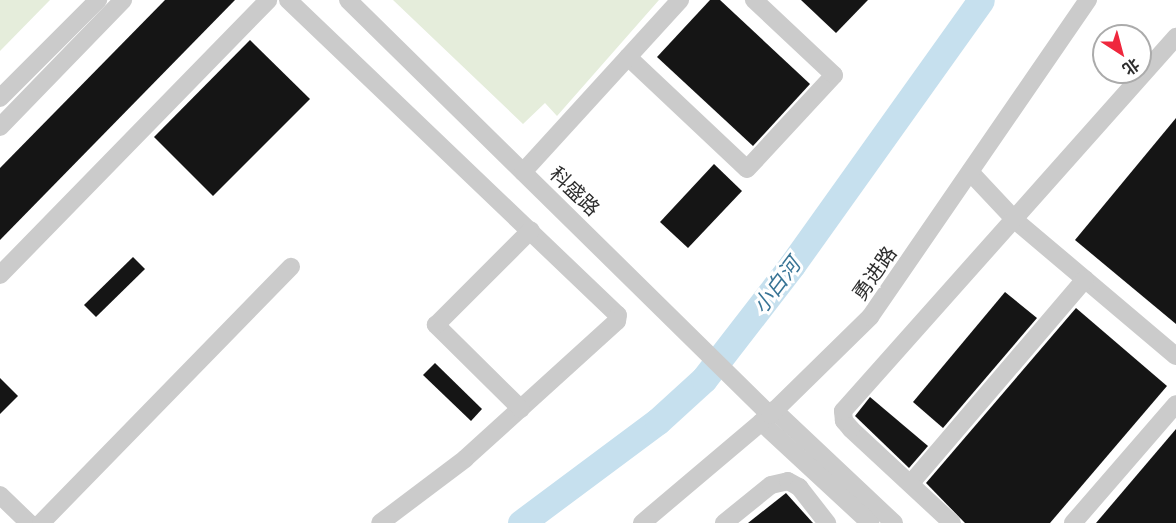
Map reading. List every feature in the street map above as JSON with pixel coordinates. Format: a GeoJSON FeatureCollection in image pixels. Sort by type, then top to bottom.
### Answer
{"type":"FeatureCollection","features":[{"type":"Feature","properties":{"kind":"street"},"geometry":{"type":"LineString","coordinates":[[0,98],[98,0]]}},
{"type":"Feature","properties":{"kind":"street"},"geometry":{"type":"LineString","coordinates":[[0,127],[123,0]]}},
{"type":"Feature","properties":{"kind":"street"},"geometry":{"type":"LineString","coordinates":[[0,274],[268,0]]}},
{"type":"Feature","properties":{"kind":"street"},"geometry":{"type":"LineString","coordinates":[[288,0],[618,315],[617,321],[465,459],[380,523]]}},
{"type":"Feature","properties":{"kind":"street","name":"科盛路"},"geometry":{"type":"LineString","coordinates":[[348,0],[692,336],[870,523]]}},
{"type":"Feature","properties":{"kind":"street"},"geometry":{"type":"LineString","coordinates":[[523,172],[680,0]]}},
{"type":"Feature","properties":{"kind":"street"},"geometry":{"type":"LineString","coordinates":[[628,57],[747,169],[834,75],[754,0]]}},
{"type":"Feature","properties":{"kind":"street","name":"勇进路"},"geometry":{"type":"LineString","coordinates":[[642,523],[769,416],[870,317],[1088,0]]}},
{"type":"Feature","properties":{"kind":"street"},"geometry":{"type":"LineString","coordinates":[[952,523],[851,429],[844,421],[843,411],[1016,221],[1176,36]]}},
{"type":"Feature","properties":{"kind":"street"},"geometry":{"type":"LineString","coordinates":[[970,172],[1016,221],[1176,356]]}},
{"type":"Feature","properties":{"kind":"street"},"geometry":{"type":"LineString","coordinates":[[521,409],[436,326],[531,230]]}},
{"type":"Feature","properties":{"kind":"street"},"geometry":{"type":"LineString","coordinates":[[41,523],[291,267]]}},
{"type":"Feature","properties":{"kind":"street"},"geometry":{"type":"LineString","coordinates":[[910,483],[1085,279]]}},
{"type":"Feature","properties":{"kind":"street"},"geometry":{"type":"LineString","coordinates":[[1073,523],[1176,404]]}},
{"type":"Feature","properties":{"kind":"street","name":"科盛路"},"geometry":{"type":"LineString","coordinates":[[769,416],[894,523]]}},
{"type":"Feature","properties":{"kind":"street"},"geometry":{"type":"LineString","coordinates":[[724,523],[771,485],[788,481],[800,487],[827,523]]}},
{"type":"Feature","properties":{"kind":"street"},"geometry":{"type":"LineString","coordinates":[[0,495],[28,523]]}},
{"type":"Feature","properties":{"kind":"green space"},"geometry":{"type":"Polygon","coordinates":[[[0,0],[50,0],[0,51],[0,0]]]}},
{"type":"Feature","properties":{"kind":"green space"},"geometry":{"type":"Polygon","coordinates":[[[393,0],[659,0],[557,116],[545,103],[523,124],[393,0]]]}},
{"type":"Feature","properties":{"kind":"building"},"geometry":{"type":"Polygon","coordinates":[[[165,0],[235,0],[0,240],[0,168],[165,0]]]}},
{"type":"Feature","properties":{"kind":"building"},"geometry":{"type":"Polygon","coordinates":[[[710,0],[720,0],[810,84],[753,146],[657,57],[710,0]]]}},
{"type":"Feature","properties":{"kind":"building"},"geometry":{"type":"Polygon","coordinates":[[[801,0],[868,0],[836,33],[801,0]]]}},
{"type":"Feature","properties":{"kind":"building"},"geometry":{"type":"Polygon","coordinates":[[[250,40],[310,99],[213,196],[154,137],[250,40]]]}},
{"type":"Feature","properties":{"kind":"building"},"geometry":{"type":"Polygon","coordinates":[[[1176,118],[1176,324],[1075,240],[1176,118]]]}},
{"type":"Feature","properties":{"kind":"building"},"geometry":{"type":"Polygon","coordinates":[[[714,164],[742,191],[688,248],[660,222],[714,164]]]}},
{"type":"Feature","properties":{"kind":"building"},"geometry":{"type":"Polygon","coordinates":[[[133,257],[145,269],[96,317],[84,305],[133,257]]]}},
{"type":"Feature","properties":{"kind":"building"},"geometry":{"type":"Polygon","coordinates":[[[1005,292],[1037,318],[943,428],[913,402],[1005,292]]]}},
{"type":"Feature","properties":{"kind":"building"},"geometry":{"type":"Polygon","coordinates":[[[1076,308],[1167,386],[1050,523],[965,523],[926,483],[1076,308]]]}},
{"type":"Feature","properties":{"kind":"building"},"geometry":{"type":"Polygon","coordinates":[[[435,363],[482,409],[471,421],[423,375],[435,363]]]}},
{"type":"Feature","properties":{"kind":"building"},"geometry":{"type":"Polygon","coordinates":[[[0,378],[18,396],[0,414],[0,378]]]}},
{"type":"Feature","properties":{"kind":"building"},"geometry":{"type":"Polygon","coordinates":[[[870,397],[928,446],[909,468],[855,416],[870,397]]]}},
{"type":"Feature","properties":{"kind":"building"},"geometry":{"type":"Polygon","coordinates":[[[1176,429],[1176,523],[1096,523],[1176,429]]]}},
{"type":"Feature","properties":{"kind":"building"},"geometry":{"type":"Polygon","coordinates":[[[786,493],[813,523],[748,523],[786,493]]]}},
{"type":"Feature","properties":{"kind":"waterway","name":"小白河"},"geometry":{"type":"LineString","coordinates":[[521,523],[658,421],[704,379],[792,265],[981,0]]}}]}
